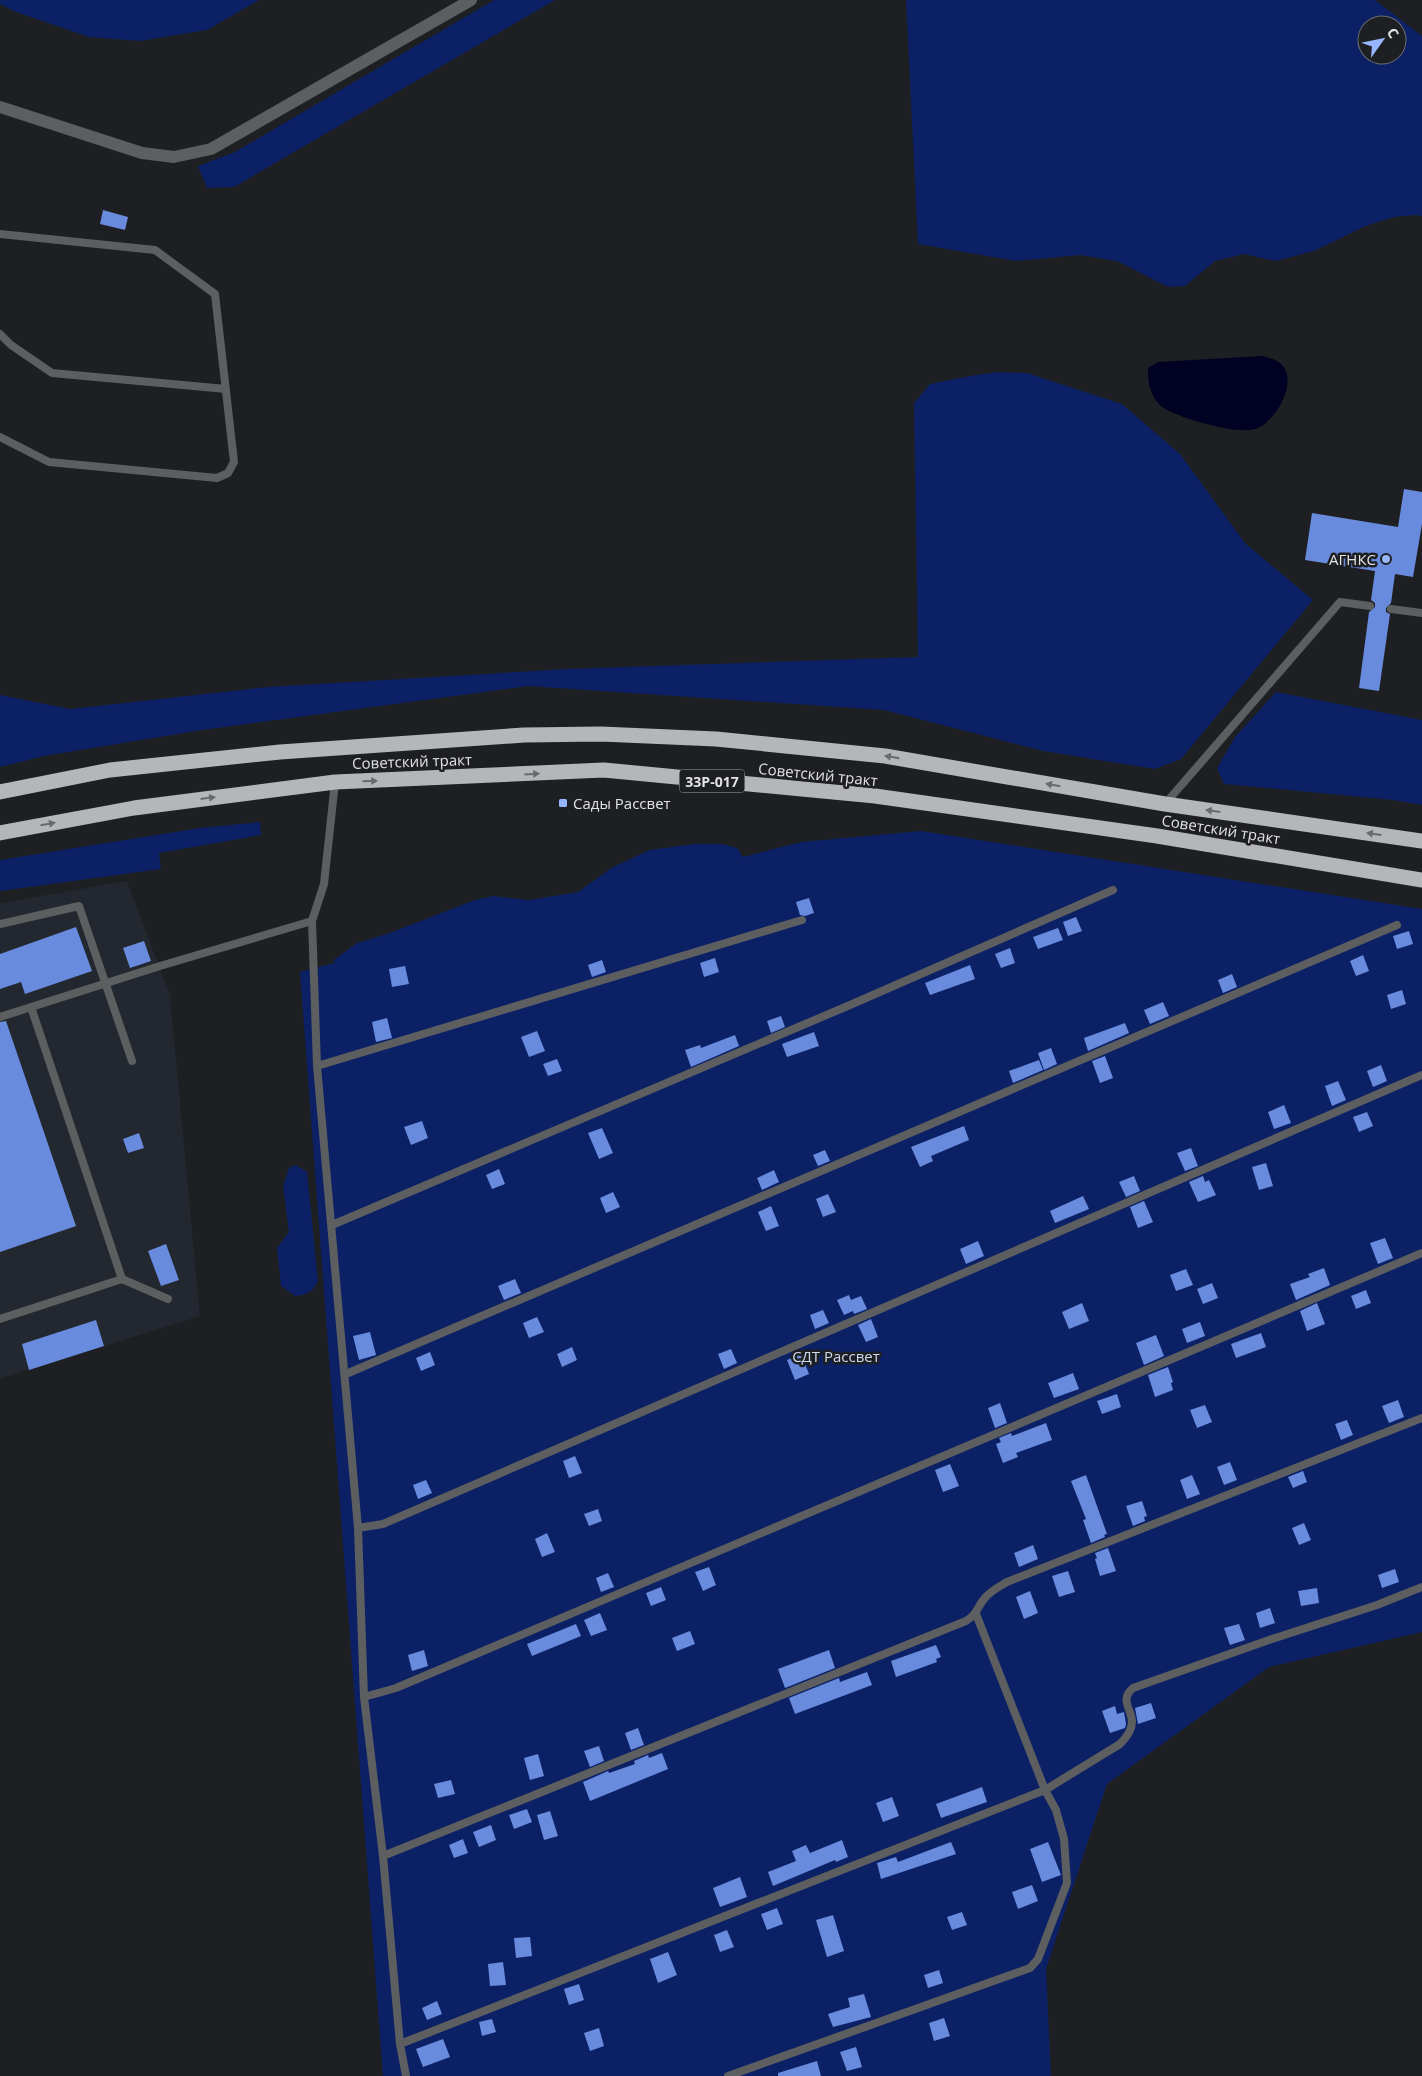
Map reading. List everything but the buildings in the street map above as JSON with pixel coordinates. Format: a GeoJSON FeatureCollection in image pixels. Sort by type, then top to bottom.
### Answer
{"type":"FeatureCollection","features":[{"type":"Feature","properties":{"kind":"highway","name":"Советский тракт"},"geometry":{"type":"LineString","coordinates":[[0,792],[110,770],[280,752],[524,735],[600,734],[716,739],[886,756],[1165,804],[1422,841]]}},
{"type":"Feature","properties":{"kind":"highway","name":"Советский тракт"},"geometry":{"type":"LineString","coordinates":[[0,832],[134,808],[335,782],[604,770],[876,796],[1157,836],[1422,880]]}},
{"type":"Feature","properties":{"kind":"street"},"geometry":{"type":"LineString","coordinates":[[0,107],[142,153],[174,157],[211,149],[471,0]]}},
{"type":"Feature","properties":{"kind":"lane"},"geometry":{"type":"LineString","coordinates":[[0,234],[155,250],[215,294],[234,462],[228,473],[217,478],[49,462],[0,437]]}},
{"type":"Feature","properties":{"kind":"lane"},"geometry":{"type":"LineString","coordinates":[[0,334],[11,345],[52,373],[226,389]]}},
{"type":"Feature","properties":{"kind":"lane"},"geometry":{"type":"LineString","coordinates":[[1165,804],[1340,602],[1370,606]]}},
{"type":"Feature","properties":{"kind":"lane"},"geometry":{"type":"LineString","coordinates":[[1391,609],[1422,613]]}},
{"type":"Feature","properties":{"kind":"lane"},"geometry":{"type":"LineString","coordinates":[[335,782],[324,884],[312,921],[317,1066],[346,1374],[358,1528],[364,1697],[383,1856],[400,2044],[406,2076]]}},
{"type":"Feature","properties":{"kind":"lane"},"geometry":{"type":"LineString","coordinates":[[332,1225],[850,1005],[1113,890]]}},
{"type":"Feature","properties":{"kind":"lane"},"geometry":{"type":"LineString","coordinates":[[0,924],[79,906],[104,984],[132,1061]]}},
{"type":"Feature","properties":{"kind":"lane"},"geometry":{"type":"LineString","coordinates":[[317,1066],[802,920]]}},
{"type":"Feature","properties":{"kind":"lane"},"geometry":{"type":"LineString","coordinates":[[0,1017],[312,921]]}},
{"type":"Feature","properties":{"kind":"lane"},"geometry":{"type":"LineString","coordinates":[[346,1374],[1397,925]]}},
{"type":"Feature","properties":{"kind":"lane"},"geometry":{"type":"LineString","coordinates":[[31,1007],[122,1279]]}},
{"type":"Feature","properties":{"kind":"lane"},"geometry":{"type":"LineString","coordinates":[[358,1528],[383,1524],[1422,1075]]}},
{"type":"Feature","properties":{"kind":"lane"},"geometry":{"type":"LineString","coordinates":[[364,1697],[396,1688],[1422,1253]]}},
{"type":"Feature","properties":{"kind":"lane"},"geometry":{"type":"LineString","coordinates":[[0,1319],[122,1279],[168,1299]]}},
{"type":"Feature","properties":{"kind":"lane"},"geometry":{"type":"LineString","coordinates":[[383,1856],[966,1621],[976,1614],[983,1600],[991,1592],[1007,1582],[1422,1418]]}},
{"type":"Feature","properties":{"kind":"lane"},"geometry":{"type":"LineString","coordinates":[[400,2044],[1045,1790],[1120,1744],[1126,1737],[1132,1721],[1126,1703],[1126,1696],[1133,1688],[1269,1640],[1377,1605],[1422,1587]]}},
{"type":"Feature","properties":{"kind":"lane"},"geometry":{"type":"LineString","coordinates":[[728,2076],[1030,1968],[1038,1959],[1067,1883],[1064,1839],[1056,1810],[1045,1790],[976,1614]]}},
{"type":"Feature","properties":{"kind":"shaded area"},"geometry":{"type":"Polygon","coordinates":[[[127,881],[170,995],[200,1316],[0,1379],[0,903],[127,881]]]}},
{"type":"Feature","properties":{"kind":"green space"},"geometry":{"type":"Polygon","coordinates":[[[0,0],[259,0],[207,30],[140,41],[89,37],[16,12],[0,4],[0,0]]]}},
{"type":"Feature","properties":{"kind":"green space"},"geometry":{"type":"Polygon","coordinates":[[[494,0],[555,0],[234,187],[207,188],[198,166],[235,152],[494,0]]]}},
{"type":"Feature","properties":{"kind":"green space"},"geometry":{"type":"Polygon","coordinates":[[[906,0],[1375,0],[1395,15],[1357,15],[1357,65],[1407,65],[1407,25],[1422,36],[1422,216],[1395,217],[1368,225],[1314,251],[1276,261],[1244,254],[1215,261],[1185,286],[1168,287],[1117,261],[1080,255],[1016,261],[918,244],[906,0]]]}},
{"type":"Feature","properties":{"kind":"green space"},"geometry":{"type":"Polygon","coordinates":[[[997,372],[1027,373],[1122,404],[1180,454],[1245,543],[1313,600],[1181,759],[1155,769],[1043,751],[884,710],[528,686],[202,730],[44,756],[0,767],[0,695],[70,709],[268,687],[567,669],[918,657],[914,403],[930,384],[997,372]]]}},
{"type":"Feature","properties":{"kind":"green space"},"geometry":{"type":"Polygon","coordinates":[[[1276,692],[1422,720],[1422,805],[1393,800],[1224,784],[1217,768],[1235,737],[1276,692]]]}},
{"type":"Feature","properties":{"kind":"green space"},"geometry":{"type":"Polygon","coordinates":[[[260,822],[261,835],[159,853],[161,869],[0,891],[0,860],[200,828],[260,822]]]}},
{"type":"Feature","properties":{"kind":"green space","name":"СДТ Рассвет"},"geometry":{"type":"Polygon","coordinates":[[[921,831],[1422,909],[1422,1632],[1269,1667],[1107,1784],[1046,1969],[1051,2076],[383,2076],[300,972],[334,963],[334,960],[357,943],[387,934],[475,900],[493,896],[529,900],[578,892],[613,867],[650,850],[694,844],[722,844],[737,848],[743,857],[801,842],[921,831]]]}},
{"type":"Feature","properties":{"kind":"green space"},"geometry":{"type":"Polygon","coordinates":[[[296,1165],[307,1172],[318,1281],[309,1292],[295,1296],[281,1286],[277,1248],[289,1232],[283,1186],[289,1168],[296,1165]]]}},
{"type":"Feature","properties":{"kind":"water"},"geometry":{"type":"Polygon","coordinates":[[[1263,356],[1283,366],[1287,377],[1287,386],[1281,404],[1269,420],[1255,429],[1235,430],[1222,428],[1181,416],[1162,407],[1150,389],[1148,368],[1158,362],[1263,356]]]}},
{"type":"Feature","properties":{"kind":"place","name":"АГНКС"},"geometry":{"type":"Point","coordinates":[1386,559]}},
{"type":"Feature","properties":{"kind":"place","name":"Сады Рассвет"},"geometry":{"type":"Point","coordinates":[563,803]}}]}
